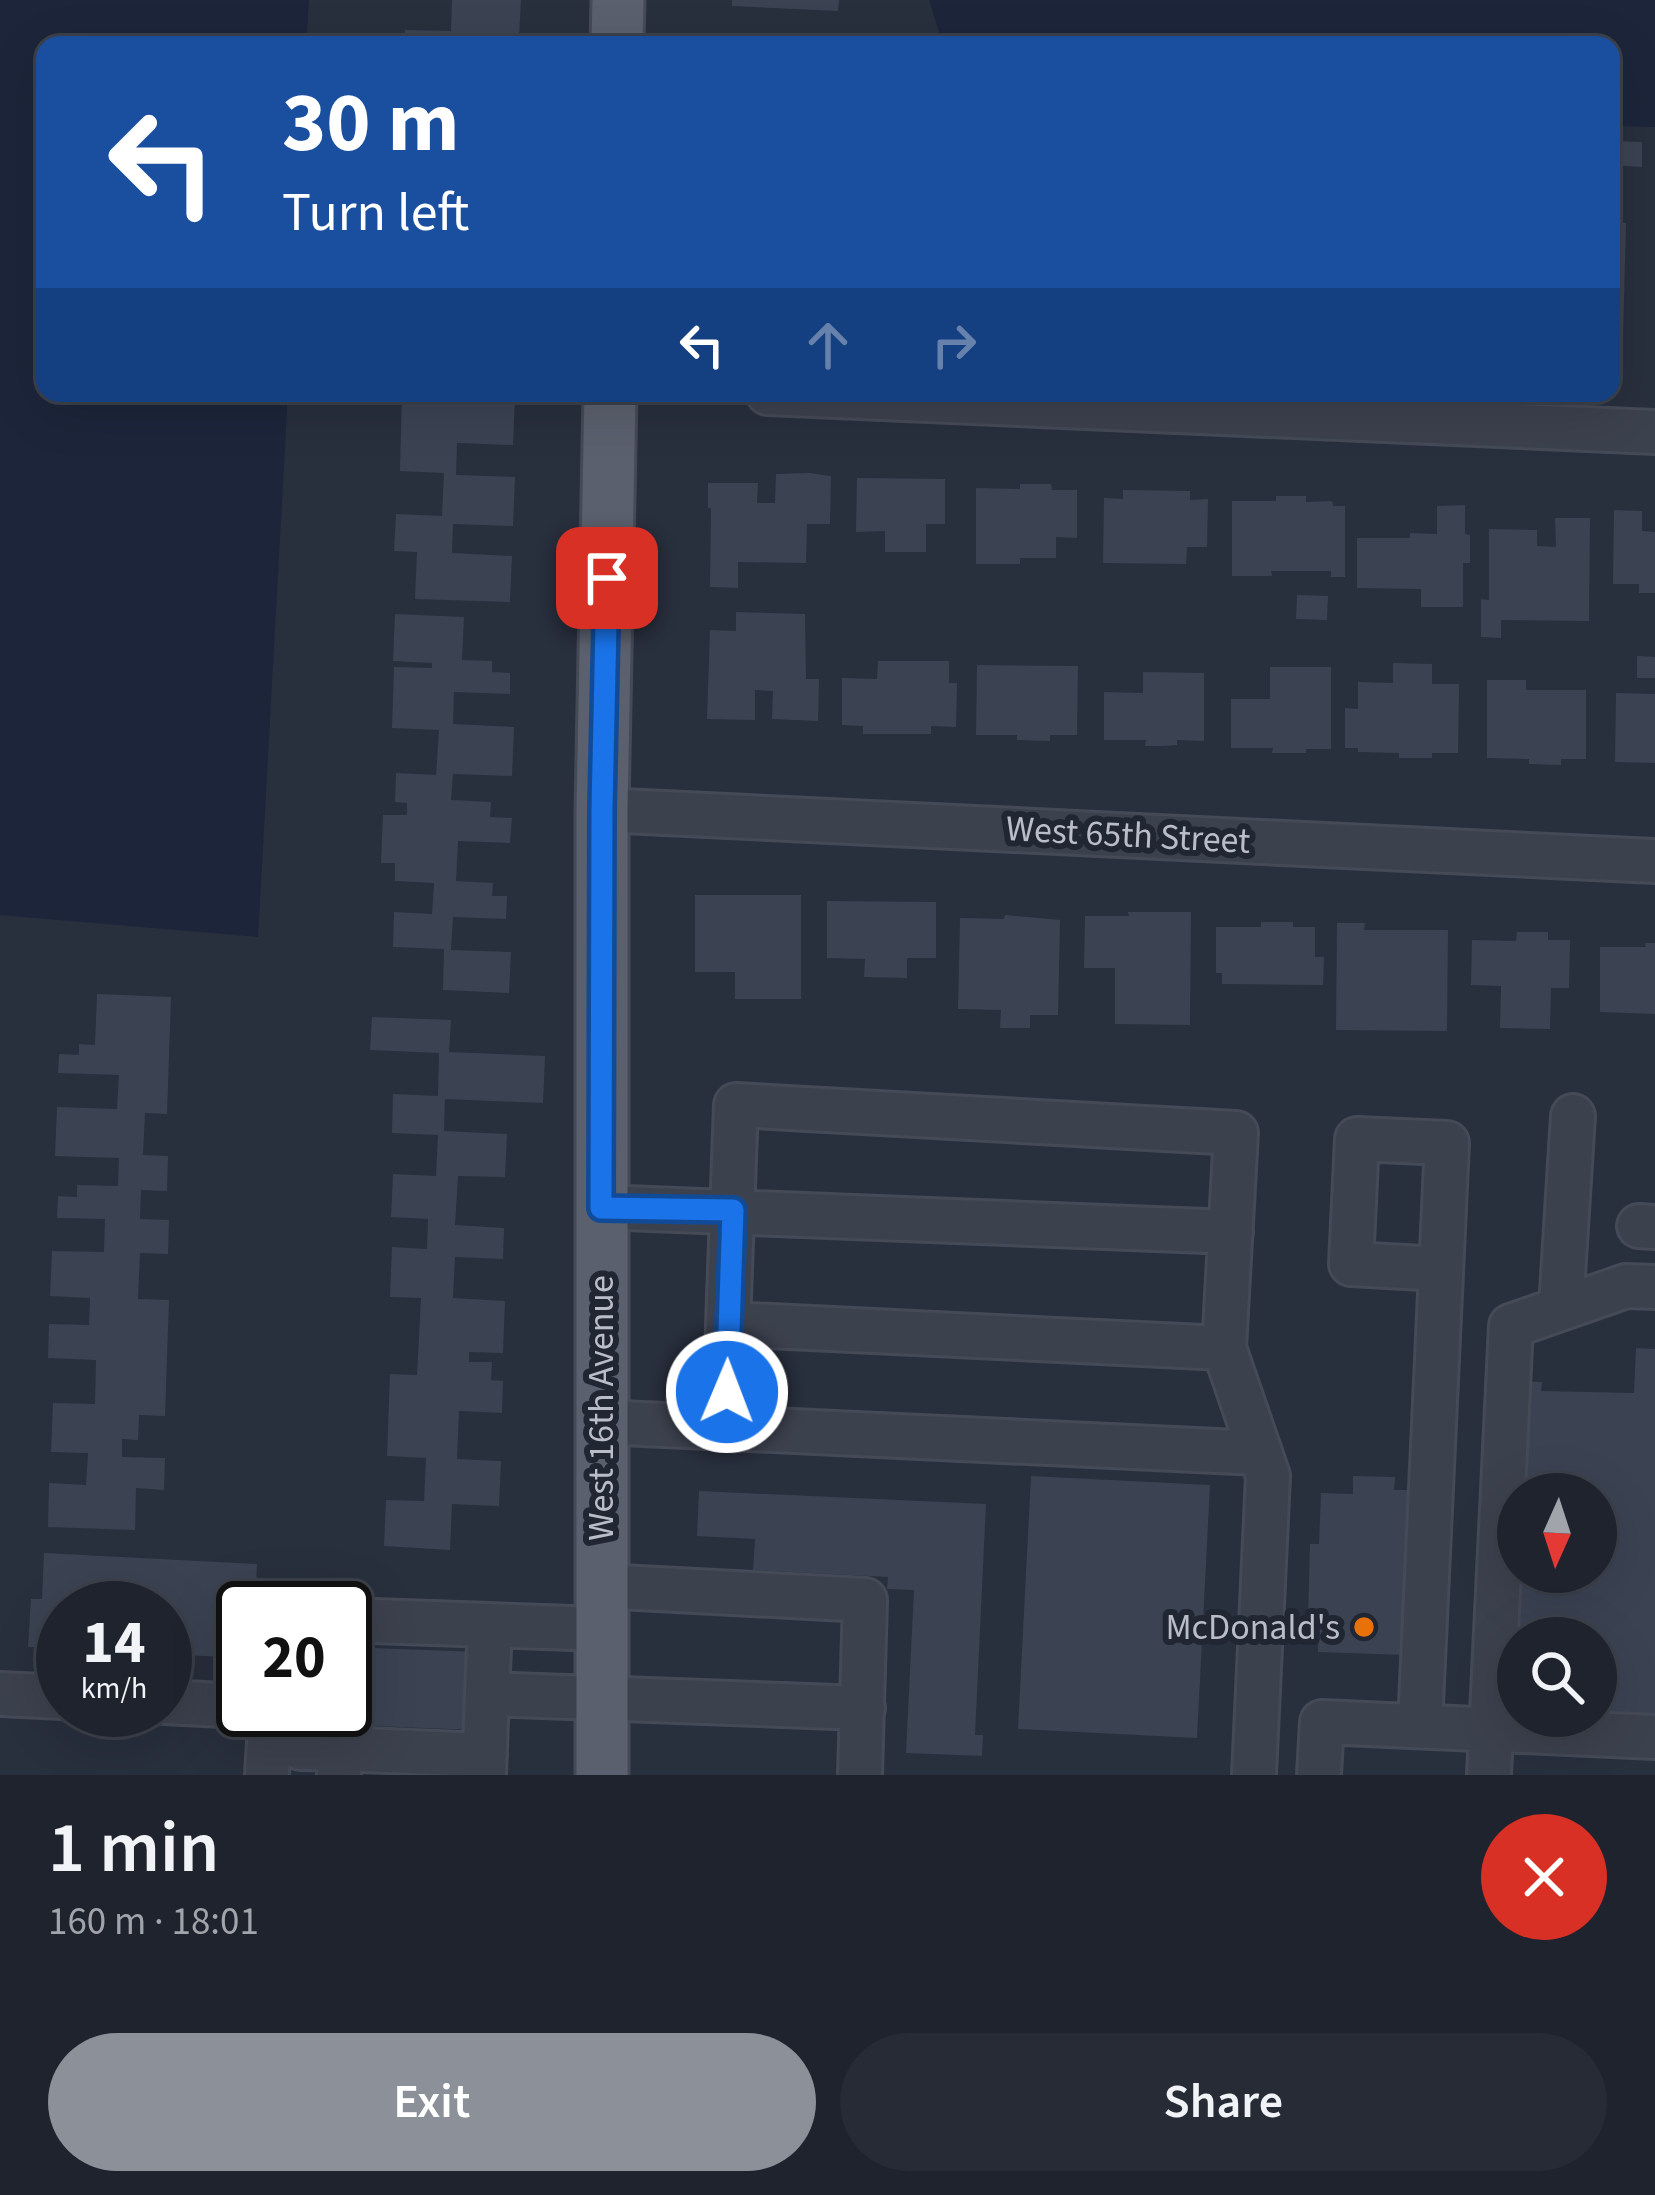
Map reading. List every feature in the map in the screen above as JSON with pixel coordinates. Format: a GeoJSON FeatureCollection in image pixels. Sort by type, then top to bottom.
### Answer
{"type":"FeatureCollection","features":[{"type":"Feature","properties":{"kind":"main road"},"geometry":{"type":"LineString","coordinates":[[617,36],[618,0]]}},
{"type":"Feature","properties":{"kind":"main road","name":"West 16th Avenue"},"geometry":{"type":"LineString","coordinates":[[602,1775],[602,809],[610,402]]}},
{"type":"Feature","properties":{"kind":"street"},"geometry":{"type":"LineString","coordinates":[[973,402],[1655,432]]}},
{"type":"Feature","properties":{"kind":"street","name":"West 65th Street"},"geometry":{"type":"LineString","coordinates":[[602,809],[1655,861]]}},
{"type":"Feature","properties":{"kind":"street"},"geometry":{"type":"LineString","coordinates":[[726,1426],[736,1105],[1236,1132],[1224,1348],[1268,1476],[1254,1775]]}},
{"type":"Feature","properties":{"kind":"street"},"geometry":{"type":"LineString","coordinates":[[1561,1307],[1573,1115]]}},
{"type":"Feature","properties":{"kind":"street"},"geometry":{"type":"LineString","coordinates":[[601,1208],[1231,1232]]}},
{"type":"Feature","properties":{"kind":"street"},"geometry":{"type":"LineString","coordinates":[[1420,1726],[1441,1269]]}},
{"type":"Feature","properties":{"kind":"street"},"geometry":{"type":"LineString","coordinates":[[1489,1775],[1511,1326],[1626,1286],[1655,1287]]}},
{"type":"Feature","properties":{"kind":"street"},"geometry":{"type":"LineString","coordinates":[[728,1324],[1224,1348]]}},
{"type":"Feature","properties":{"kind":"street"},"geometry":{"type":"LineString","coordinates":[[601,1421],[1259,1453]]}},
{"type":"Feature","properties":{"kind":"street"},"geometry":{"type":"LineString","coordinates":[[372,1621],[490,1625],[601,1608],[866,1600],[860,1775]]}},
{"type":"Feature","properties":{"kind":"street"},"geometry":{"type":"LineString","coordinates":[[301,1737],[301,1748],[339,1762],[484,1765],[490,1625]]}},
{"type":"Feature","properties":{"kind":"street"},"geometry":{"type":"LineString","coordinates":[[0,1694],[36,1696]]}},
{"type":"Feature","properties":{"kind":"street"},"geometry":{"type":"LineString","coordinates":[[487,1694],[862,1708]]}},
{"type":"Feature","properties":{"kind":"street"},"geometry":{"type":"LineString","coordinates":[[1319,1775],[1322,1722],[1655,1737]]}},
{"type":"Feature","properties":{"kind":"street"},"geometry":{"type":"LineString","coordinates":[[267,1775],[269,1737]]}},
{"type":"Feature","properties":{"kind":"water"},"geometry":{"type":"Polygon","coordinates":[[[0,0],[309,0],[307,36],[36,36],[36,402],[288,402],[258,937],[0,915],[0,0]]]}},
{"type":"Feature","properties":{"kind":"water"},"geometry":{"type":"Polygon","coordinates":[[[929,0],[1655,0],[1655,127],[1620,126],[1620,36],[940,36],[929,0]]]}},
{"type":"Feature","properties":{"kind":"building"},"geometry":{"type":"Polygon","coordinates":[[[452,0],[521,0],[519,36],[405,36],[405,30],[451,31],[452,0]]]}},
{"type":"Feature","properties":{"kind":"building"},"geometry":{"type":"Polygon","coordinates":[[[732,0],[839,0],[838,11],[732,6],[732,0]]]}},
{"type":"Feature","properties":{"kind":"building"},"geometry":{"type":"Polygon","coordinates":[[[1620,141],[1642,142],[1642,167],[1620,166],[1620,141]]]}},
{"type":"Feature","properties":{"kind":"building"},"geometry":{"type":"Polygon","coordinates":[[[1620,223],[1626,223],[1620,335],[1620,223]]]}},
{"type":"Feature","properties":{"kind":"building"},"geometry":{"type":"Polygon","coordinates":[[[402,402],[515,402],[513,445],[457,443],[456,475],[515,477],[513,526],[453,524],[452,553],[512,556],[510,602],[415,599],[417,552],[394,551],[396,514],[442,516],[444,473],[400,471],[402,402]]]}},
{"type":"Feature","properties":{"kind":"building"},"geometry":{"type":"Polygon","coordinates":[[[776,474],[831,476],[830,524],[807,524],[806,563],[738,562],[738,588],[710,587],[708,483],[758,483],[757,503],[775,503],[776,474]]]}},
{"type":"Feature","properties":{"kind":"building"},"geometry":{"type":"Polygon","coordinates":[[[857,478],[945,479],[945,524],[926,524],[926,552],[885,552],[885,531],[856,532],[857,478]]]}},
{"type":"Feature","properties":{"kind":"building"},"geometry":{"type":"Polygon","coordinates":[[[1020,484],[1077,490],[1077,538],[1056,537],[1056,558],[976,564],[976,488],[1020,489],[1020,484]]]}},
{"type":"Feature","properties":{"kind":"building"},"geometry":{"type":"Polygon","coordinates":[[[1123,490],[1190,491],[1190,500],[1208,499],[1207,547],[1187,547],[1186,564],[1103,563],[1104,498],[1123,499],[1123,490]]]}},
{"type":"Feature","properties":{"kind":"building"},"geometry":{"type":"Polygon","coordinates":[[[1276,496],[1306,496],[1306,502],[1332,501],[1333,506],[1345,506],[1345,577],[1331,577],[1331,571],[1232,576],[1232,501],[1276,501],[1276,496]]]}},
{"type":"Feature","properties":{"kind":"building"},"geometry":{"type":"Polygon","coordinates":[[[1465,505],[1470,563],[1463,563],[1463,607],[1421,607],[1421,589],[1357,588],[1357,538],[1437,534],[1437,506],[1465,505]]]}},
{"type":"Feature","properties":{"kind":"building"},"geometry":{"type":"Polygon","coordinates":[[[1614,510],[1642,511],[1642,531],[1655,532],[1655,593],[1639,593],[1639,584],[1613,584],[1614,510]]]}},
{"type":"Feature","properties":{"kind":"building"},"geometry":{"type":"Polygon","coordinates":[[[1555,518],[1590,518],[1589,621],[1501,620],[1501,638],[1481,637],[1481,599],[1489,600],[1489,529],[1537,530],[1537,546],[1556,547],[1555,518]]]}},
{"type":"Feature","properties":{"kind":"building"},"geometry":{"type":"Polygon","coordinates":[[[1297,595],[1328,596],[1327,620],[1296,619],[1297,595]]]}},
{"type":"Feature","properties":{"kind":"building"},"geometry":{"type":"Polygon","coordinates":[[[736,612],[805,614],[806,679],[819,679],[818,721],[772,719],[773,691],[755,690],[755,720],[707,719],[710,630],[736,631],[736,612]]]}},
{"type":"Feature","properties":{"kind":"building"},"geometry":{"type":"Polygon","coordinates":[[[395,614],[464,617],[462,660],[492,661],[492,672],[510,673],[510,694],[454,692],[453,724],[514,727],[512,776],[453,774],[451,800],[491,802],[490,817],[512,818],[510,843],[458,841],[456,881],[493,883],[492,896],[507,896],[506,919],[453,917],[451,950],[511,952],[509,993],[443,990],[444,949],[393,947],[394,912],[432,914],[434,883],[395,881],[395,863],[381,863],[383,815],[407,815],[407,803],[395,802],[396,773],[436,775],[439,730],[392,728],[394,667],[432,668],[432,663],[393,661],[395,614]]]}},
{"type":"Feature","properties":{"kind":"building"},"geometry":{"type":"Polygon","coordinates":[[[1637,656],[1655,657],[1655,678],[1637,678],[1637,656]]]}},
{"type":"Feature","properties":{"kind":"building"},"geometry":{"type":"Polygon","coordinates":[[[878,661],[949,661],[949,683],[957,683],[956,727],[931,726],[931,734],[863,734],[863,726],[842,725],[842,678],[877,679],[878,661]]]}},
{"type":"Feature","properties":{"kind":"building"},"geometry":{"type":"Polygon","coordinates":[[[1393,663],[1432,664],[1432,684],[1459,684],[1458,753],[1399,758],[1399,753],[1345,748],[1345,708],[1358,709],[1358,682],[1393,683],[1393,663]]]}},
{"type":"Feature","properties":{"kind":"building"},"geometry":{"type":"Polygon","coordinates":[[[977,665],[1078,666],[1077,735],[1050,735],[1050,741],[976,735],[977,665]]]}},
{"type":"Feature","properties":{"kind":"building"},"geometry":{"type":"Polygon","coordinates":[[[1270,667],[1331,667],[1331,749],[1272,753],[1273,748],[1231,748],[1231,699],[1270,699],[1270,667]]]}},
{"type":"Feature","properties":{"kind":"building"},"geometry":{"type":"Polygon","coordinates":[[[1143,672],[1204,673],[1204,741],[1145,746],[1146,740],[1104,740],[1104,692],[1143,693],[1143,672]]]}},
{"type":"Feature","properties":{"kind":"building"},"geometry":{"type":"Polygon","coordinates":[[[1487,680],[1526,680],[1526,690],[1586,690],[1586,759],[1561,759],[1561,765],[1487,758],[1487,680]]]}},
{"type":"Feature","properties":{"kind":"building"},"geometry":{"type":"Polygon","coordinates":[[[1616,693],[1655,694],[1655,763],[1615,762],[1616,693]]]}},
{"type":"Feature","properties":{"kind":"building"},"geometry":{"type":"Polygon","coordinates":[[[695,895],[801,895],[801,999],[735,999],[735,972],[695,972],[695,895]]]}},
{"type":"Feature","properties":{"kind":"building"},"geometry":{"type":"Polygon","coordinates":[[[827,901],[936,902],[936,958],[907,958],[907,978],[864,977],[865,959],[827,958],[827,901]]]}},
{"type":"Feature","properties":{"kind":"building"},"geometry":{"type":"Polygon","coordinates":[[[1128,912],[1191,912],[1190,1025],[1115,1024],[1115,968],[1084,968],[1085,916],[1129,916],[1128,912]]]}},
{"type":"Feature","properties":{"kind":"building"},"geometry":{"type":"Polygon","coordinates":[[[1005,915],[1060,920],[1058,1015],[1030,1015],[1030,1028],[1000,1028],[1001,1010],[958,1009],[960,918],[1004,919],[1005,915]]]}},
{"type":"Feature","properties":{"kind":"building"},"geometry":{"type":"Polygon","coordinates":[[[1261,922],[1315,927],[1315,957],[1324,957],[1323,985],[1222,984],[1222,973],[1216,973],[1216,927],[1261,927],[1261,922]]]}},
{"type":"Feature","properties":{"kind":"building"},"geometry":{"type":"Polygon","coordinates":[[[1337,923],[1365,923],[1364,930],[1448,930],[1447,1031],[1336,1030],[1337,923]]]}},
{"type":"Feature","properties":{"kind":"building"},"geometry":{"type":"Polygon","coordinates":[[[1517,932],[1548,932],[1548,940],[1570,940],[1569,988],[1551,988],[1550,1029],[1500,1028],[1501,986],[1471,985],[1472,940],[1516,941],[1517,932]]]}},
{"type":"Feature","properties":{"kind":"building"},"geometry":{"type":"Polygon","coordinates":[[[1645,943],[1655,943],[1655,1014],[1600,1012],[1600,947],[1646,947],[1645,943]]]}},
{"type":"Feature","properties":{"kind":"building"},"geometry":{"type":"Polygon","coordinates":[[[97,994],[171,997],[167,1114],[145,1113],[143,1155],[168,1156],[167,1191],[141,1190],[140,1219],[169,1220],[168,1254],[140,1253],[138,1299],[169,1300],[165,1416],[139,1415],[138,1440],[122,1439],[122,1457],[165,1458],[164,1490],[136,1488],[135,1530],[48,1527],[49,1483],[86,1485],[88,1453],[51,1452],[53,1403],[95,1404],[96,1360],[48,1358],[49,1324],[89,1325],[90,1298],[50,1296],[52,1251],[104,1252],[105,1219],[57,1218],[58,1196],[77,1197],[77,1185],[118,1186],[119,1158],[55,1156],[57,1107],[117,1109],[119,1075],[58,1073],[59,1054],[79,1055],[79,1044],[95,1045],[97,994]]]}},
{"type":"Feature","properties":{"kind":"building"},"geometry":{"type":"Polygon","coordinates":[[[372,1017],[451,1020],[449,1052],[545,1056],[543,1103],[445,1099],[444,1131],[507,1134],[505,1177],[458,1176],[455,1225],[504,1228],[503,1259],[455,1257],[453,1298],[505,1301],[503,1353],[469,1352],[469,1362],[492,1362],[491,1380],[503,1381],[502,1413],[459,1411],[457,1459],[501,1461],[499,1506],[452,1504],[450,1550],[384,1546],[386,1500],[424,1501],[426,1458],[387,1456],[390,1374],[417,1375],[421,1298],[390,1297],[392,1247],[427,1249],[428,1219],[391,1217],[393,1174],[436,1176],[438,1135],[392,1133],[393,1094],[438,1096],[439,1053],[370,1050],[372,1017]]]}},
{"type":"Feature","properties":{"kind":"building"},"geometry":{"type":"Polygon","coordinates":[[[1636,1348],[1655,1349],[1655,1719],[1617,1717],[1617,1617],[1506,1617],[1507,1593],[1617,1593],[1617,1473],[1513,1473],[1518,1381],[1542,1382],[1541,1391],[1634,1393],[1636,1348]]]}},
{"type":"Feature","properties":{"kind":"building"},"geometry":{"type":"Polygon","coordinates":[[[1031,1476],[1210,1485],[1197,1738],[1018,1729],[1031,1476]]]}},
{"type":"Feature","properties":{"kind":"building"},"geometry":{"type":"Polygon","coordinates":[[[1353,1476],[1395,1477],[1394,1490],[1410,1490],[1404,1655],[1318,1652],[1319,1621],[1308,1621],[1310,1544],[1319,1544],[1321,1493],[1353,1494],[1353,1476]]]}},
{"type":"Feature","properties":{"kind":"building"},"geometry":{"type":"Polygon","coordinates":[[[699,1491],[986,1504],[975,1735],[983,1735],[982,1756],[906,1753],[914,1590],[887,1589],[888,1577],[753,1570],[755,1539],[697,1536],[699,1491]]]}},
{"type":"Feature","properties":{"kind":"building"},"geometry":{"type":"Polygon","coordinates":[[[44,1553],[257,1564],[256,1581],[216,1581],[216,1657],[192,1655],[192,1581],[43,1581],[44,1553]]]}},
{"type":"Feature","properties":{"kind":"building"},"geometry":{"type":"Polygon","coordinates":[[[31,1599],[36,1599],[36,1647],[28,1647],[31,1599]]]}},
{"type":"Feature","properties":{"kind":"building"},"geometry":{"type":"Polygon","coordinates":[[[372,1648],[480,1652],[477,1730],[372,1726],[372,1648]]]}},
{"type":"Feature","properties":{"kind":"place","name":"McDonald's"},"geometry":{"type":"Point","coordinates":[1364,1627]}},
{"type":"Feature","properties":{"kind":"route"},"geometry":{"type":"LineString","coordinates":[[607,578],[601,1208],[733,1210],[727,1392]]}}]}
